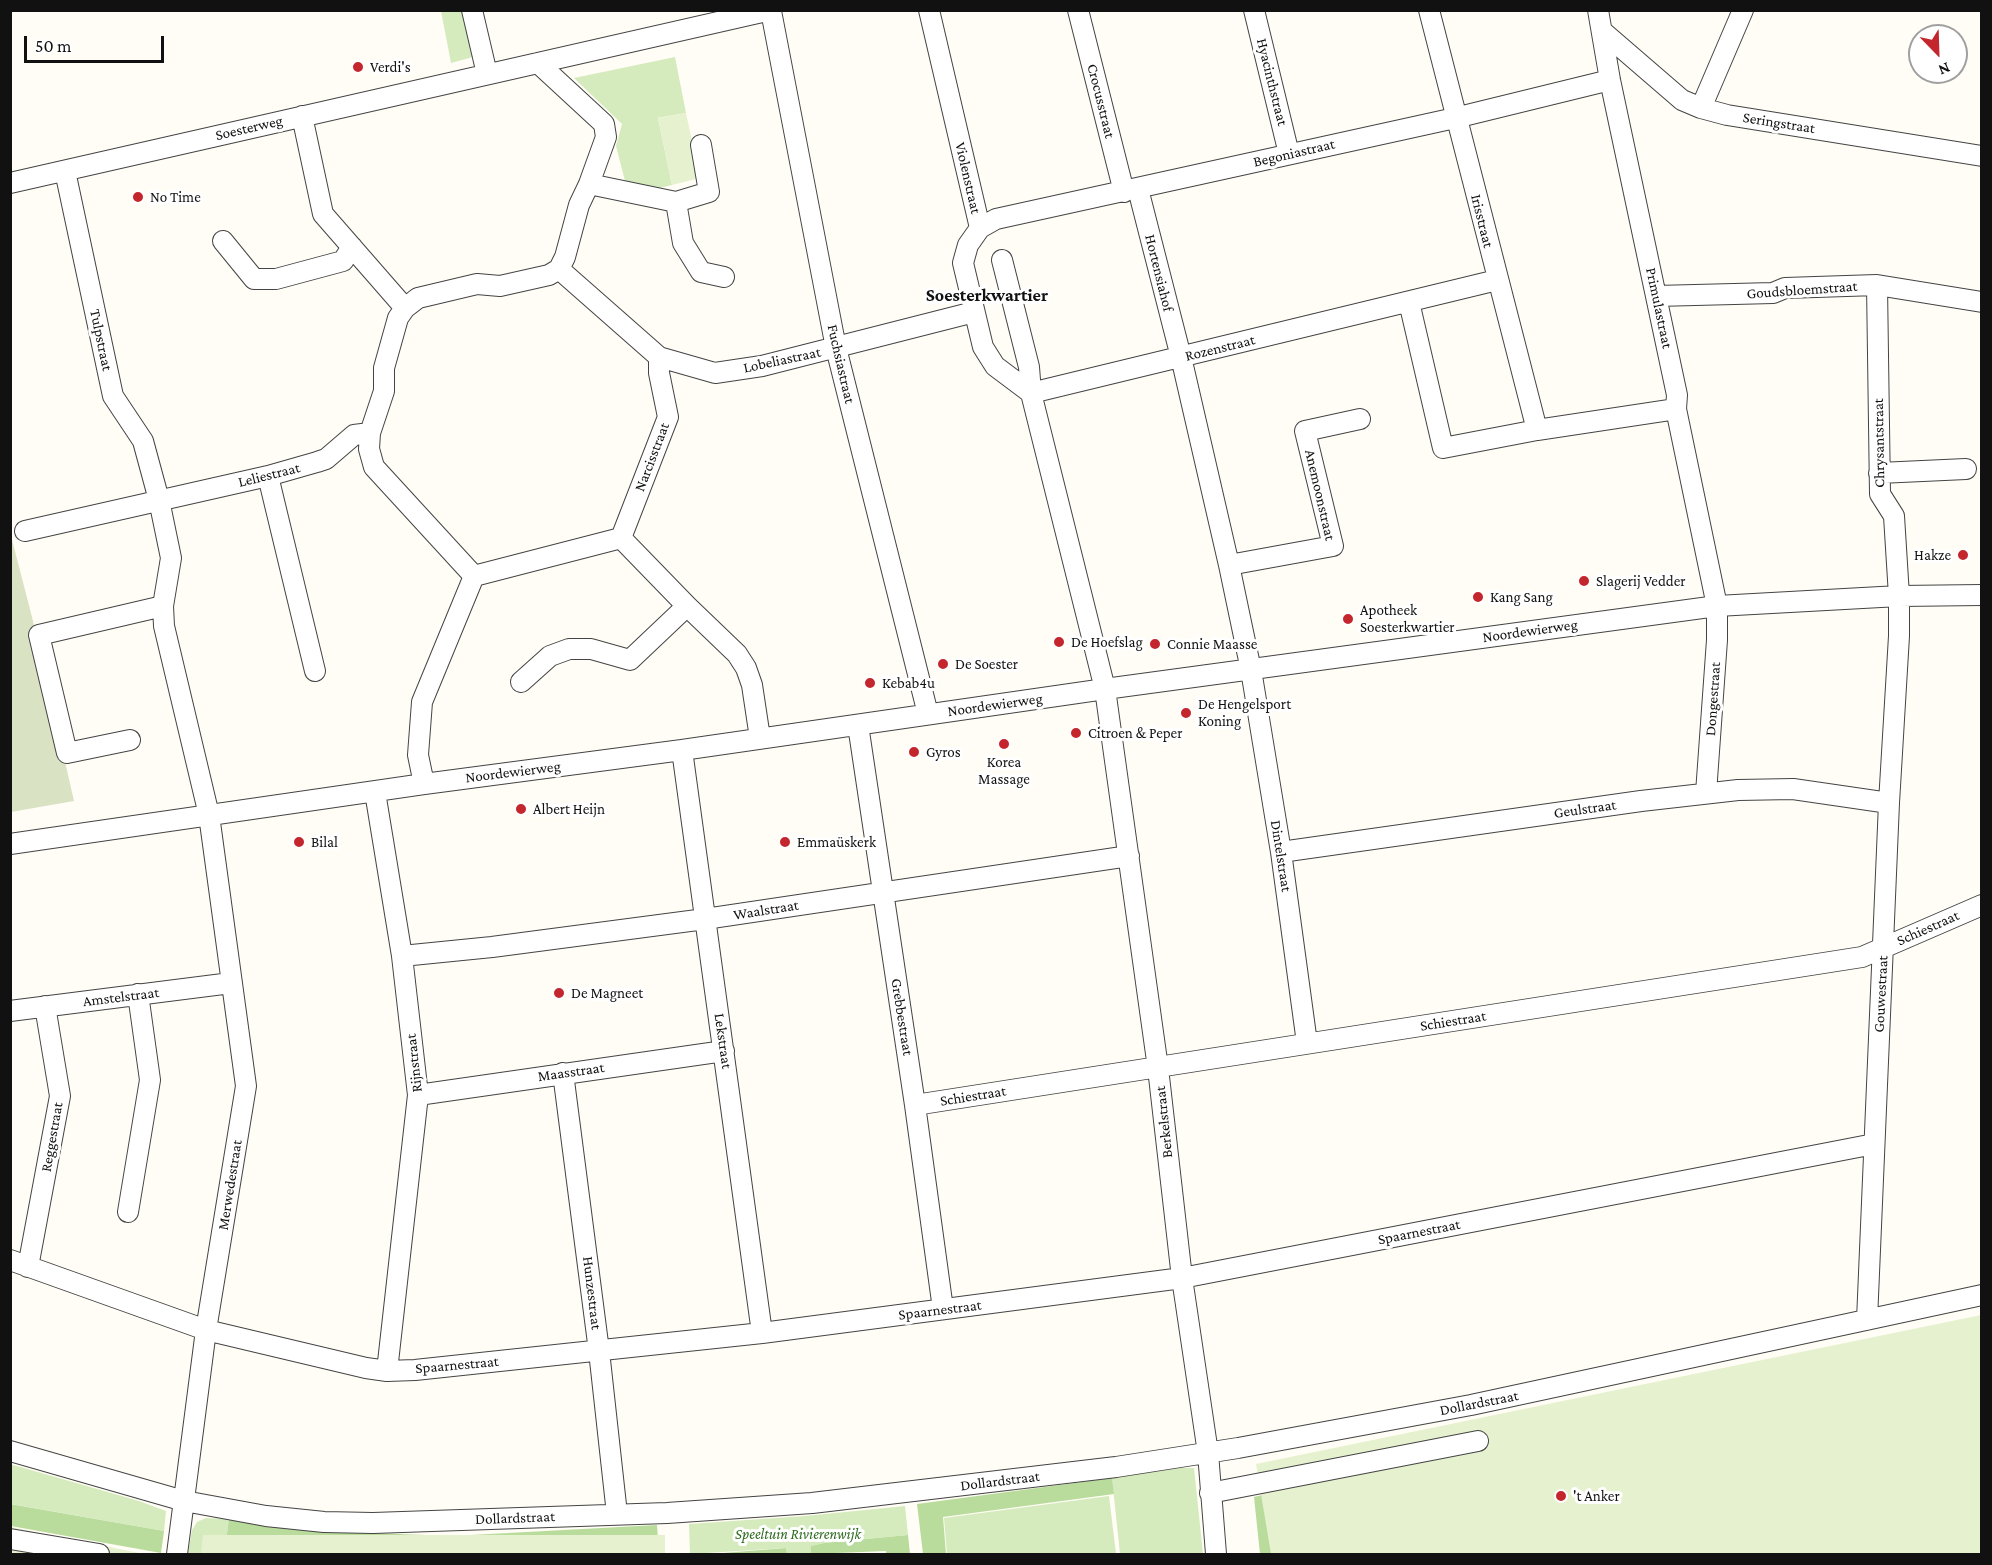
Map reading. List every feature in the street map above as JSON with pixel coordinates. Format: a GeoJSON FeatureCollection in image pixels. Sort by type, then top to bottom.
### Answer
{"type":"FeatureCollection","features":[{"type":"Feature","properties":{"kind":"street"},"geometry":{"type":"LineString","coordinates":[[472,10],[486,74]]}},
{"type":"Feature","properties":{"kind":"street","name":"Violenstraat"},"geometry":{"type":"LineString","coordinates":[[928,10],[980,228],[968,245],[963,263],[983,347],[995,366],[1031,393]]}},
{"type":"Feature","properties":{"kind":"street","name":"Crocusstraat"},"geometry":{"type":"LineString","coordinates":[[1078,10],[1131,191]]}},
{"type":"Feature","properties":{"kind":"street","name":"Hyacinthstraat"},"geometry":{"type":"LineString","coordinates":[[1254,10],[1289,154]]}},
{"type":"Feature","properties":{"kind":"street","name":"Irisstraat"},"geometry":{"type":"LineString","coordinates":[[1430,10],[1455,118],[1537,430]]}},
{"type":"Feature","properties":{"kind":"street","name":"Primulastraat"},"geometry":{"type":"LineString","coordinates":[[1598,10],[1610,80],[1677,395],[1676,409],[1717,606]]}},
{"type":"Feature","properties":{"kind":"street"},"geometry":{"type":"LineString","coordinates":[[1701,108],[1743,10]]}},
{"type":"Feature","properties":{"kind":"street","name":"Soesterweg"},"geometry":{"type":"LineString","coordinates":[[10,183],[771,11]]}},
{"type":"Feature","properties":{"kind":"street","name":"Fuchsiastraat"},"geometry":{"type":"LineString","coordinates":[[771,11],[836,348],[928,714]]}},
{"type":"Feature","properties":{"kind":"street","name":"Seringstraat"},"geometry":{"type":"LineString","coordinates":[[1602,31],[1682,100],[1701,108],[1726,115],[1982,156]]}},
{"type":"Feature","properties":{"kind":"street"},"geometry":{"type":"LineString","coordinates":[[474,576],[374,467],[369,449],[370,433],[384,391],[384,368],[399,318],[405,308],[418,298],[477,284],[500,286],[549,275],[559,269],[565,257],[579,205],[606,138],[604,124],[538,63]]}},
{"type":"Feature","properties":{"kind":"street","name":"Begoniastraat"},"geometry":{"type":"LineString","coordinates":[[980,228],[996,219],[1455,118],[1610,80]]}},
{"type":"Feature","properties":{"kind":"street"},"geometry":{"type":"LineString","coordinates":[[302,116],[323,214],[405,308]]}},
{"type":"Feature","properties":{"kind":"street"},"geometry":{"type":"LineString","coordinates":[[589,184],[676,202],[710,192],[701,145]]}},
{"type":"Feature","properties":{"kind":"street","name":"Tulpstraat"},"geometry":{"type":"LineString","coordinates":[[65,171],[113,396],[143,441],[159,500],[171,558],[163,606],[164,626],[209,815]]}},
{"type":"Feature","properties":{"kind":"street","name":"Hortensiahof"},"geometry":{"type":"LineString","coordinates":[[1131,191],[1180,357]]}},
{"type":"Feature","properties":{"kind":"street"},"geometry":{"type":"LineString","coordinates":[[676,202],[683,243],[701,272],[724,277]]}},
{"type":"Feature","properties":{"kind":"street"},"geometry":{"type":"LineString","coordinates":[[223,241],[254,279],[276,279],[343,261],[352,247]]}},
{"type":"Feature","properties":{"kind":"street"},"geometry":{"type":"LineString","coordinates":[[1002,260],[1029,367],[1031,393],[1105,689]]}},
{"type":"Feature","properties":{"kind":"street"},"geometry":{"type":"LineString","coordinates":[[559,269],[659,357]]}},
{"type":"Feature","properties":{"kind":"street","name":"Rozenstraat"},"geometry":{"type":"LineString","coordinates":[[1031,393],[1497,280]]}},
{"type":"Feature","properties":{"kind":"street","name":"Goudsbloemstraat"},"geometry":{"type":"LineString","coordinates":[[1656,296],[1773,293],[1785,288],[1877,285],[1982,303]]}},
{"type":"Feature","properties":{"kind":"street","name":"Chrysantstraat"},"geometry":{"type":"LineString","coordinates":[[1877,285],[1880,494],[1894,516],[1899,596]]}},
{"type":"Feature","properties":{"kind":"street"},"geometry":{"type":"LineString","coordinates":[[1409,302],[1443,448],[1537,430],[1676,409]]}},
{"type":"Feature","properties":{"kind":"street","name":"Lobeliastraat"},"geometry":{"type":"LineString","coordinates":[[659,357],[715,373],[762,366],[974,312]]}},
{"type":"Feature","properties":{"kind":"street","name":"Narcisstraat"},"geometry":{"type":"LineString","coordinates":[[621,538],[668,417],[658,373],[659,357]]}},
{"type":"Feature","properties":{"kind":"street"},"geometry":{"type":"LineString","coordinates":[[1180,357],[1251,670]]}},
{"type":"Feature","properties":{"kind":"street","name":"Anemoonstraat"},"geometry":{"type":"LineString","coordinates":[[1229,565],[1334,546],[1305,431],[1360,419]]}},
{"type":"Feature","properties":{"kind":"street","name":"Leliestraat"},"geometry":{"type":"LineString","coordinates":[[159,500],[268,476],[326,459],[354,435],[370,433]]}},
{"type":"Feature","properties":{"kind":"street"},"geometry":{"type":"LineString","coordinates":[[1879,473],[1966,469]]}},
{"type":"Feature","properties":{"kind":"street"},"geometry":{"type":"LineString","coordinates":[[268,476],[315,671]]}},
{"type":"Feature","properties":{"kind":"street"},"geometry":{"type":"LineString","coordinates":[[25,531],[159,500]]}},
{"type":"Feature","properties":{"kind":"street"},"geometry":{"type":"LineString","coordinates":[[474,576],[621,538],[736,654],[746,668],[752,685],[760,738]]}},
{"type":"Feature","properties":{"kind":"street"},"geometry":{"type":"LineString","coordinates":[[424,784],[418,756],[422,702],[474,576]]}},
{"type":"Feature","properties":{"kind":"street","name":"Noordewierweg"},"geometry":{"type":"LineString","coordinates":[[10,844],[1105,689],[1717,606],[1899,596],[1982,595]]}},
{"type":"Feature","properties":{"kind":"street","name":"Gouwestraat"},"geometry":{"type":"LineString","coordinates":[[1867,1320],[1899,596]]}},
{"type":"Feature","properties":{"kind":"street"},"geometry":{"type":"LineString","coordinates":[[130,740],[67,753],[39,635],[163,606]]}},
{"type":"Feature","properties":{"kind":"street"},"geometry":{"type":"LineString","coordinates":[[521,682],[550,656],[569,650],[591,649],[630,660],[687,606]]}},
{"type":"Feature","properties":{"kind":"street","name":"Dongestraat"},"geometry":{"type":"LineString","coordinates":[[1706,793],[1717,606]]}},
{"type":"Feature","properties":{"kind":"street","name":"Dintelstraat"},"geometry":{"type":"LineString","coordinates":[[1251,670],[1281,852],[1307,1043]]}},
{"type":"Feature","properties":{"kind":"street","name":"Berkelstraat"},"geometry":{"type":"LineString","coordinates":[[1105,689],[1158,1068],[1182,1278],[1208,1453],[1216,1554]]}},
{"type":"Feature","properties":{"kind":"street","name":"Grebbestraat"},"geometry":{"type":"LineString","coordinates":[[858,725],[943,1309]]}},
{"type":"Feature","properties":{"kind":"street","name":"Lekstraat"},"geometry":{"type":"LineString","coordinates":[[682,750],[762,1333]]}},
{"type":"Feature","properties":{"kind":"street","name":"Geulstraat"},"geometry":{"type":"LineString","coordinates":[[1281,852],[1706,793],[1793,789],[1889,803]]}},
{"type":"Feature","properties":{"kind":"street","name":"Rijnstraat"},"geometry":{"type":"LineString","coordinates":[[375,792],[402,956],[418,1095],[387,1371]]}},
{"type":"Feature","properties":{"kind":"street","name":"Merwedestraat"},"geometry":{"type":"LineString","coordinates":[[177,1554],[206,1330],[246,1086],[209,815]]}},
{"type":"Feature","properties":{"kind":"street","name":"Waalstraat"},"geometry":{"type":"LineString","coordinates":[[402,956],[492,947],[705,919],[1129,856]]}},
{"type":"Feature","properties":{"kind":"street","name":"Schiestraat"},"geometry":{"type":"LineString","coordinates":[[915,1105],[1862,957],[1982,905]]}},
{"type":"Feature","properties":{"kind":"street","name":"Amstelstraat"},"geometry":{"type":"LineString","coordinates":[[10,1011],[231,983]]}},
{"type":"Feature","properties":{"kind":"street"},"geometry":{"type":"LineString","coordinates":[[128,1212],[150,1080],[138,994]]}},
{"type":"Feature","properties":{"kind":"street","name":"Reggestraat"},"geometry":{"type":"LineString","coordinates":[[19,1263],[60,1096],[45,1006]]}},
{"type":"Feature","properties":{"kind":"street","name":"Maasstraat"},"geometry":{"type":"LineString","coordinates":[[418,1095],[724,1051]]}},
{"type":"Feature","properties":{"kind":"street","name":"Hunzestraat"},"geometry":{"type":"LineString","coordinates":[[563,1073],[599,1351],[617,1515]]}},
{"type":"Feature","properties":{"kind":"street","name":"Spaarnestraat"},"geometry":{"type":"LineString","coordinates":[[19,1263],[206,1330],[366,1368],[387,1371],[415,1370],[762,1333],[1182,1278],[1874,1144]]}},
{"type":"Feature","properties":{"kind":"street","name":"Dollardstraat"},"geometry":{"type":"LineString","coordinates":[[10,1451],[184,1501],[266,1516],[324,1522],[384,1523],[667,1513],[844,1500],[1116,1467],[1208,1453],[1471,1405],[1982,1295]]}},
{"type":"Feature","properties":{"kind":"street"},"geometry":{"type":"LineString","coordinates":[[1210,1493],[1478,1441]]}},
{"type":"Feature","properties":{"kind":"street"},"geometry":{"type":"LineString","coordinates":[[10,1539],[99,1554]]}},
{"type":"Feature","properties":{"kind":"green space"},"geometry":{"type":"Polygon","coordinates":[[[441,11],[463,11],[473,57],[451,63],[441,11]]]}},
{"type":"Feature","properties":{"kind":"green space"},"geometry":{"type":"Polygon","coordinates":[[[675,57],[686,113],[657,118],[672,185],[647,191],[626,185],[616,146],[622,124],[574,78],[675,57]]]}},
{"type":"Feature","properties":{"kind":"green space"},"geometry":{"type":"Polygon","coordinates":[[[686,113],[700,178],[672,185],[658,118],[686,113]]]}},
{"type":"Feature","properties":{"kind":"green space"},"geometry":{"type":"Polygon","coordinates":[[[10,532],[74,801],[11,812],[10,532]]]}},
{"type":"Feature","properties":{"kind":"green space"},"geometry":{"type":"Polygon","coordinates":[[[1981,1315],[1981,1554],[1271,1554],[1256,1464],[1981,1315]]]}},
{"type":"Feature","properties":{"kind":"green space"},"geometry":{"type":"Polygon","coordinates":[[[10,1464],[166,1511],[164,1531],[11,1504],[10,1464]]]}},
{"type":"Feature","properties":{"kind":"green space"},"geometry":{"type":"Polygon","coordinates":[[[1194,1468],[1203,1554],[1120,1554],[1112,1478],[1194,1468]]]}},
{"type":"Feature","properties":{"kind":"green space"},"geometry":{"type":"Polygon","coordinates":[[[1112,1478],[1114,1494],[943,1517],[946,1554],[923,1554],[917,1504],[1112,1478]]]}},
{"type":"Feature","properties":{"kind":"green space"},"geometry":{"type":"Polygon","coordinates":[[[1271,1493],[1282,1554],[1260,1554],[1254,1497],[1271,1493]]]}},
{"type":"Feature","properties":{"kind":"green space"},"geometry":{"type":"Polygon","coordinates":[[[1109,1496],[1116,1554],[947,1554],[944,1518],[1109,1496]]]}},
{"type":"Feature","properties":{"kind":"green space"},"geometry":{"type":"Polygon","coordinates":[[[10,1504],[164,1531],[161,1553],[11,1526],[10,1504]]]}},
{"type":"Feature","properties":{"kind":"green space","name":"Speeltuin Rivierenwijk"},"geometry":{"type":"Polygon","coordinates":[[[905,1506],[908,1535],[824,1543],[811,1546],[811,1554],[787,1554],[786,1548],[690,1554],[689,1524],[905,1506]]]}},
{"type":"Feature","properties":{"kind":"green space"},"geometry":{"type":"Polygon","coordinates":[[[206,1518],[229,1519],[224,1554],[188,1554],[192,1530],[197,1522],[206,1518]]]}},
{"type":"Feature","properties":{"kind":"green space"},"geometry":{"type":"Polygon","coordinates":[[[229,1519],[321,1531],[452,1536],[657,1525],[659,1554],[224,1554],[229,1519]]]}},
{"type":"Feature","properties":{"kind":"green space"},"geometry":{"type":"Polygon","coordinates":[[[11,1527],[144,1554],[11,1554],[11,1527]]]}},
{"type":"Feature","properties":{"kind":"green space"},"geometry":{"type":"Polygon","coordinates":[[[203,1535],[665,1535],[665,1554],[201,1554],[203,1535]]]}},
{"type":"Feature","properties":{"kind":"green space"},"geometry":{"type":"Polygon","coordinates":[[[908,1535],[910,1554],[886,1554],[886,1551],[811,1554],[811,1546],[824,1543],[908,1535]]]}},
{"type":"Feature","properties":{"kind":"green space"},"geometry":{"type":"Polygon","coordinates":[[[786,1548],[787,1554],[710,1554],[786,1548]]]}},
{"type":"Feature","properties":{"kind":"place","name":"Verdi's"},"geometry":{"type":"Point","coordinates":[358,67]}},
{"type":"Feature","properties":{"kind":"place","name":"No Time"},"geometry":{"type":"Point","coordinates":[138,197]}},
{"type":"Feature","properties":{"kind":"place","name":"Hakze"},"geometry":{"type":"Point","coordinates":[1963,555]}},
{"type":"Feature","properties":{"kind":"place","name":"Slagerij Vedder"},"geometry":{"type":"Point","coordinates":[1584,581]}},
{"type":"Feature","properties":{"kind":"place","name":"Kang Sang"},"geometry":{"type":"Point","coordinates":[1478,597]}},
{"type":"Feature","properties":{"kind":"place","name":"Apotheek Soesterkwartier"},"geometry":{"type":"Point","coordinates":[1348,619]}},
{"type":"Feature","properties":{"kind":"place","name":"De Hoefslag"},"geometry":{"type":"Point","coordinates":[1059,642]}},
{"type":"Feature","properties":{"kind":"place","name":"Connie Maasse"},"geometry":{"type":"Point","coordinates":[1155,644]}},
{"type":"Feature","properties":{"kind":"place","name":"De Soester"},"geometry":{"type":"Point","coordinates":[943,664]}},
{"type":"Feature","properties":{"kind":"place","name":"Kebab4u"},"geometry":{"type":"Point","coordinates":[870,683]}},
{"type":"Feature","properties":{"kind":"place","name":"De Hengelsport Koning"},"geometry":{"type":"Point","coordinates":[1186,713]}},
{"type":"Feature","properties":{"kind":"place","name":"Citroen & Peper"},"geometry":{"type":"Point","coordinates":[1076,733]}},
{"type":"Feature","properties":{"kind":"place","name":"Korea Massage"},"geometry":{"type":"Point","coordinates":[1004,744]}},
{"type":"Feature","properties":{"kind":"place","name":"Gyros"},"geometry":{"type":"Point","coordinates":[914,752]}},
{"type":"Feature","properties":{"kind":"place","name":"Albert Heijn"},"geometry":{"type":"Point","coordinates":[521,809]}},
{"type":"Feature","properties":{"kind":"place","name":"Bilal"},"geometry":{"type":"Point","coordinates":[299,842]}},
{"type":"Feature","properties":{"kind":"place","name":"Emmaüskerk"},"geometry":{"type":"Point","coordinates":[785,842]}},
{"type":"Feature","properties":{"kind":"place","name":"De Magneet"},"geometry":{"type":"Point","coordinates":[559,993]}},
{"type":"Feature","properties":{"kind":"place","name":"'t Anker"},"geometry":{"type":"Point","coordinates":[1561,1496]}},
{"type":"Feature","properties":{"kind":"district","name":"Soesterkwartier"},"geometry":{"type":"Point","coordinates":[987,295]}}]}
